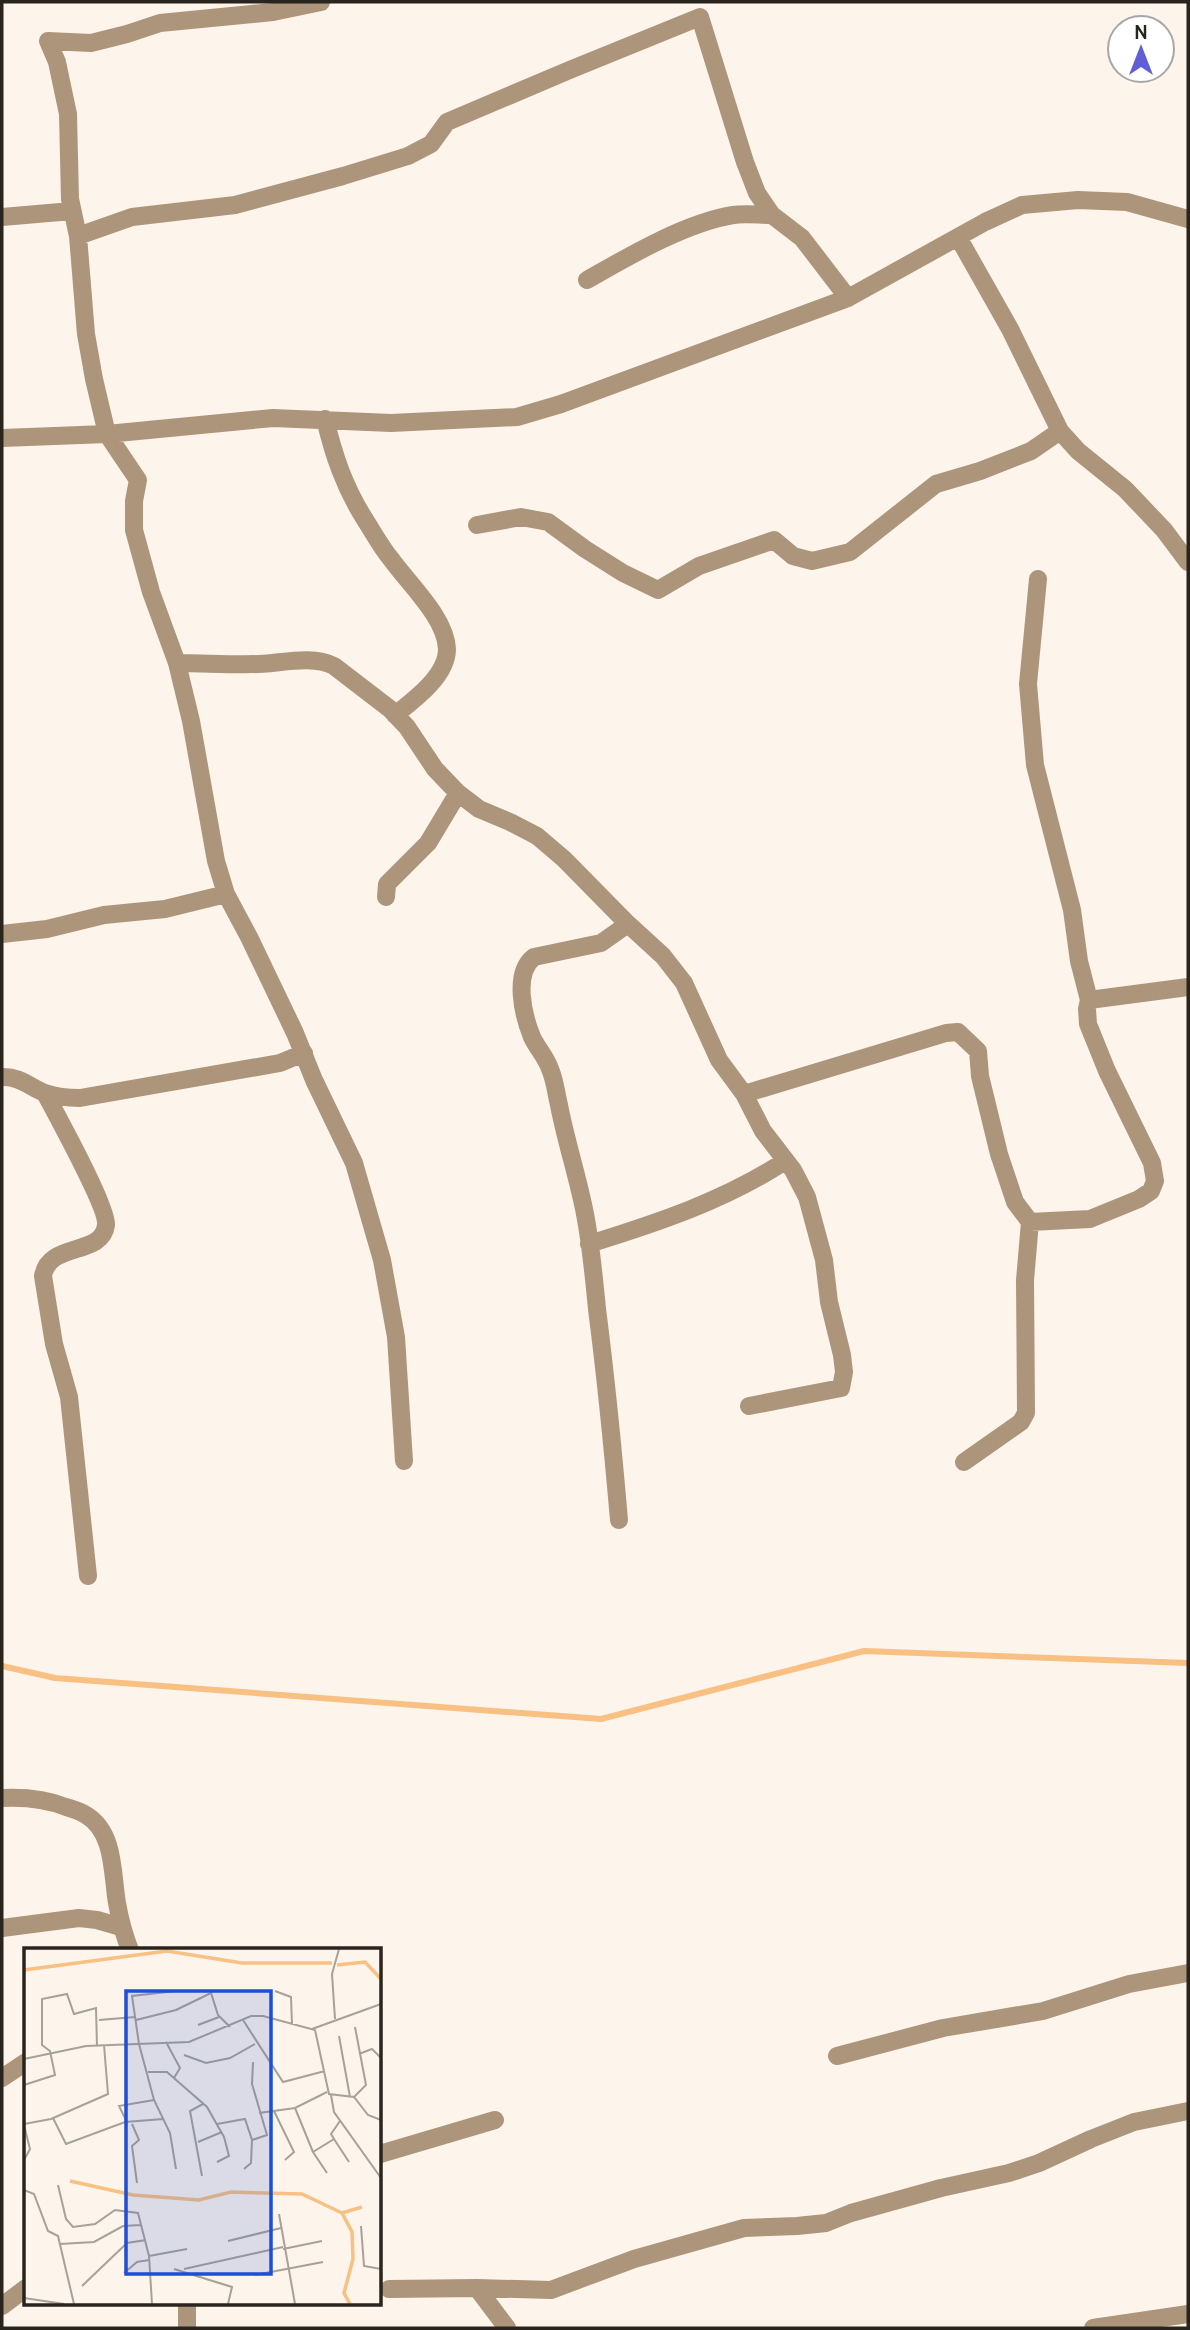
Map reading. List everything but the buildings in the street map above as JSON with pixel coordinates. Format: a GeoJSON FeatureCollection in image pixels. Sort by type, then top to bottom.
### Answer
{"type":"FeatureCollection","features":[{"type":"Feature","properties":{"kind":"street"},"geometry":{"type":"LineString","coordinates":[[321,2],[273,12],[160,23],[91,43],[48,41],[57,62],[68,114],[69,199],[78,236],[86,334],[107,434],[138,480],[134,501],[134,530],[151,592],[177,663],[191,721],[216,861],[226,894],[249,937],[355,1163],[382,1260],[396,1337],[404,1461]]}},
{"type":"Feature","properties":{"kind":"street"},"geometry":{"type":"LineString","coordinates":[[78,236],[132,217],[235,205],[408,156],[431,144],[447,122],[700,17],[757,193],[772,215],[802,238],[848,298]]}},
{"type":"Feature","properties":{"kind":"street"},"geometry":{"type":"LineString","coordinates":[[2,438],[107,434],[273,418],[391,423],[517,417],[561,404],[848,298],[1022,205],[1077,200],[1127,202],[1188,219]]}},
{"type":"Feature","properties":{"kind":"street"},"geometry":{"type":"LineString","coordinates":[[2,217],[72,211]]}},
{"type":"Feature","properties":{"kind":"street"},"geometry":{"type":"LineString","coordinates":[[587,279],[641,249],[710,221],[732,215],[772,215]]}},
{"type":"Feature","properties":{"kind":"street"},"geometry":{"type":"LineString","coordinates":[[958,237],[1010,329],[1060,431],[1078,452],[1125,489],[1146,510],[1188,562]]}},
{"type":"Feature","properties":{"kind":"street"},"geometry":{"type":"LineString","coordinates":[[325,419],[336,464],[362,515],[390,558],[437,619],[445,635],[447,651],[443,665],[426,691],[395,715]]}},
{"type":"Feature","properties":{"kind":"street"},"geometry":{"type":"LineString","coordinates":[[477,525],[521,517],[548,522],[584,549],[658,590],[699,566],[774,540],[793,555],[812,561],[850,552],[936,484],[981,471],[1031,451],[1060,431]]}},
{"type":"Feature","properties":{"kind":"street"},"geometry":{"type":"LineString","coordinates":[[1030,1222],[1090,1219],[1139,1199],[1151,1191],[1155,1181],[1152,1163],[1107,1071],[1088,1024],[1089,1000],[1079,961],[1072,910],[1035,765],[1028,684],[1038,579]]}},
{"type":"Feature","properties":{"kind":"street"},"geometry":{"type":"LineString","coordinates":[[177,663],[326,662],[334,666],[407,727],[435,769],[458,793],[479,809],[537,836],[564,859],[628,925],[663,956],[684,983],[719,1060],[744,1094],[763,1131],[793,1170],[807,1197],[824,1260],[829,1302],[842,1355],[842,1385],[837,1390],[749,1406]]}},
{"type":"Feature","properties":{"kind":"street"},"geometry":{"type":"LineString","coordinates":[[386,898],[387,884],[428,843],[458,793]]}},
{"type":"Feature","properties":{"kind":"street"},"geometry":{"type":"LineString","coordinates":[[2,934],[47,929],[104,915],[165,909],[226,894]]}},
{"type":"Feature","properties":{"kind":"street"},"geometry":{"type":"LineString","coordinates":[[619,1520],[607,1389],[589,1244],[573,1159],[566,1140],[551,1069],[532,1036],[524,1010],[523,974],[534,957],[601,943],[628,925]]}},
{"type":"Feature","properties":{"kind":"street"},"geometry":{"type":"LineString","coordinates":[[1089,1000],[1188,987]]}},
{"type":"Feature","properties":{"kind":"street"},"geometry":{"type":"LineString","coordinates":[[744,1094],[946,1033],[958,1032],[978,1051],[979,1076],[999,1154],[1015,1202],[1030,1222],[1025,1280],[1026,1413],[1021,1422],[964,1462]]}},
{"type":"Feature","properties":{"kind":"street"},"geometry":{"type":"LineString","coordinates":[[3,1073],[45,1093],[80,1098],[272,1064],[304,1053]]}},
{"type":"Feature","properties":{"kind":"street"},"geometry":{"type":"LineString","coordinates":[[45,1093],[93,1188],[106,1224],[103,1234],[94,1242],[50,1261],[43,1276],[54,1344],[69,1397],[88,1576]]}},
{"type":"Feature","properties":{"kind":"street"},"geometry":{"type":"LineString","coordinates":[[589,1244],[642,1228],[708,1201],[758,1179],[785,1161]]}},
{"type":"Feature","properties":{"kind":"street"},"geometry":{"type":"LineString","coordinates":[[2,1798],[57,1804],[87,1815],[98,1827],[105,1837],[111,1856],[121,1927],[129,1948]]}},
{"type":"Feature","properties":{"kind":"street"},"geometry":{"type":"LineString","coordinates":[[2,1928],[79,1918],[121,1927]]}},
{"type":"Feature","properties":{"kind":"street"},"geometry":{"type":"LineString","coordinates":[[837,2056],[943,2028],[1043,2011],[1129,1984],[1188,1973]]}},
{"type":"Feature","properties":{"kind":"street"},"geometry":{"type":"LineString","coordinates":[[2,2078],[24,2063]]}},
{"type":"Feature","properties":{"kind":"street"},"geometry":{"type":"LineString","coordinates":[[389,2289],[551,2290],[634,2259],[744,2228],[826,2222],[941,2188],[1009,2173],[1134,2122],[1188,2110]]}},
{"type":"Feature","properties":{"kind":"street"},"geometry":{"type":"LineString","coordinates":[[382,2153],[495,2120]]}},
{"type":"Feature","properties":{"kind":"street"},"geometry":{"type":"LineString","coordinates":[[477,2288],[507,2328]]}},
{"type":"Feature","properties":{"kind":"street"},"geometry":{"type":"LineString","coordinates":[[2,2306],[24,2290]]}},
{"type":"Feature","properties":{"kind":"street"},"geometry":{"type":"LineString","coordinates":[[187,2306],[187,2328]]}},
{"type":"Feature","properties":{"kind":"street"},"geometry":{"type":"LineString","coordinates":[[1093,2328],[1188,2314]]}},
{"type":"Feature","properties":{"kind":"waterway"},"geometry":{"type":"LineString","coordinates":[[2,1666],[55,1678],[601,1719],[864,1651],[1188,1663]]}}]}
